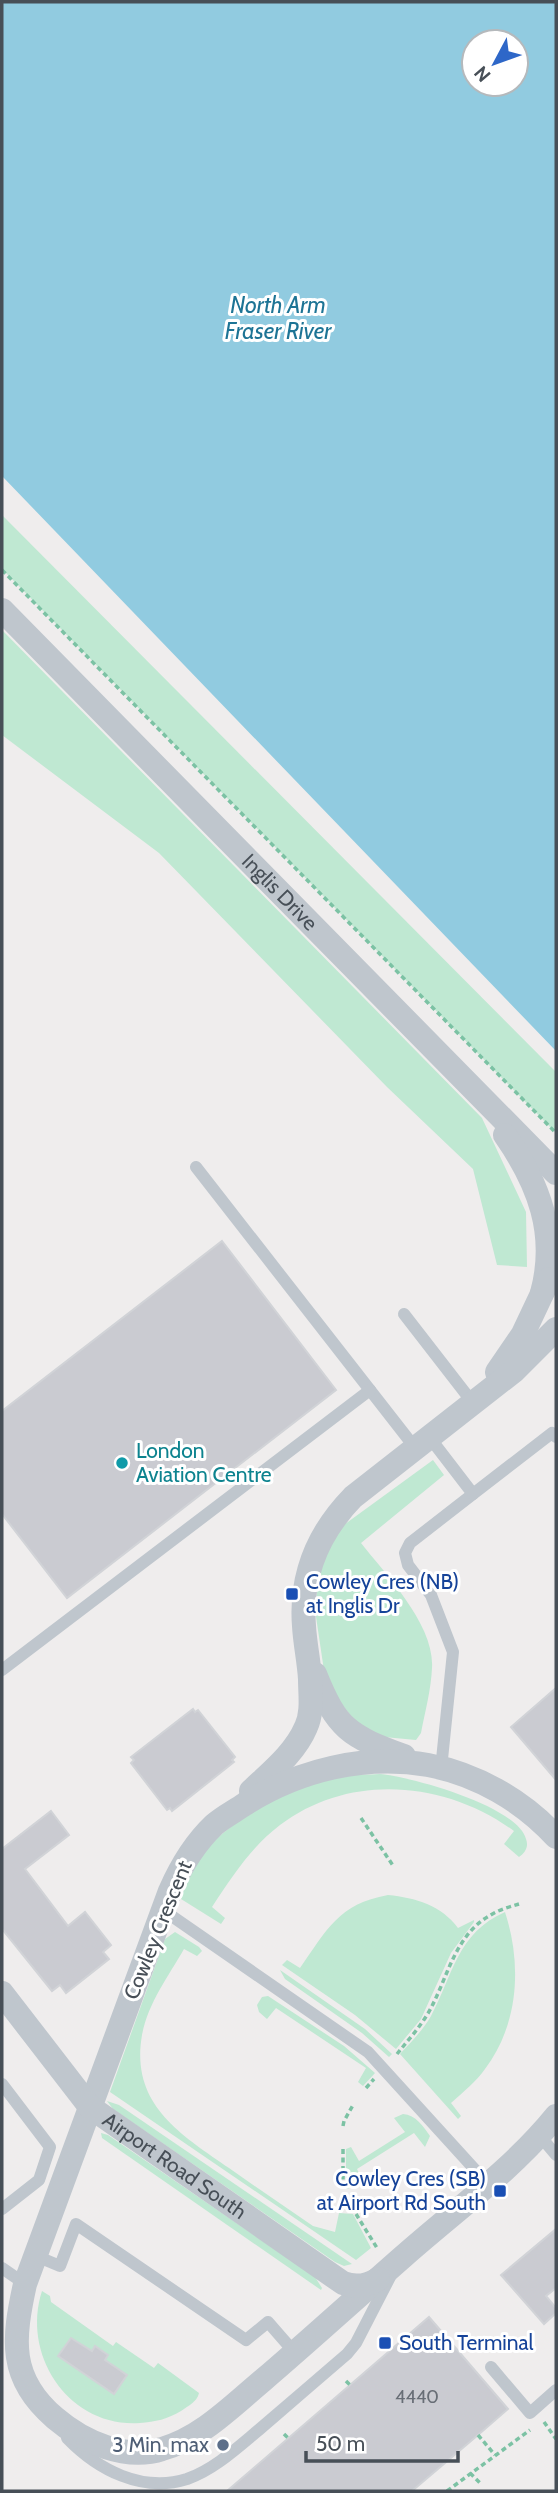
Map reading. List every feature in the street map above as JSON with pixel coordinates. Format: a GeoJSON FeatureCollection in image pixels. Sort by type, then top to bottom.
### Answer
{"type":"FeatureCollection","features":[{"type":"Feature","properties":{"kind":"street","name":"Inglis Drive"},"geometry":{"type":"LineString","coordinates":[[2,610],[556,1173]]}},
{"type":"Feature","properties":{"kind":"street"},"geometry":{"type":"LineString","coordinates":[[474,1092],[512,1146],[543,1207],[548,1228],[550,1260],[542,1293]]}},
{"type":"Feature","properties":{"kind":"street"},"geometry":{"type":"LineString","coordinates":[[475,1401],[518,1342],[556,1268]]}},
{"type":"Feature","properties":{"kind":"street"},"geometry":{"type":"LineString","coordinates":[[217,1822],[280,1764],[308,1724],[311,1710],[309,1659],[303,1606],[309,1564],[337,1513],[514,1371],[556,1329]]}},
{"type":"Feature","properties":{"kind":"street"},"geometry":{"type":"LineString","coordinates":[[309,1659],[327,1703],[345,1727],[374,1745],[435,1767]]}},
{"type":"Feature","properties":{"kind":"street","name":"Cowley Crescent"},"geometry":{"type":"LineString","coordinates":[[556,1837],[528,1809],[487,1785],[435,1767],[372,1763],[342,1765],[290,1780],[217,1822],[189,1853],[178,1871],[25,2284],[16,2331],[16,2354],[23,2378],[36,2400],[67,2428],[96,2443],[122,2451],[160,2450],[187,2440],[295,2353],[488,2184],[540,2136],[556,2116]]}},
{"type":"Feature","properties":{"kind":"street","name":"Airport Road South"},"geometry":{"type":"LineString","coordinates":[[2,1995],[90,2106],[343,2283],[353,2286],[366,2285],[382,2276]]}},
{"type":"Feature","properties":{"kind":"lane"},"geometry":{"type":"LineString","coordinates":[[195,1167],[370,1390],[473,1494]]}},
{"type":"Feature","properties":{"kind":"lane"},"geometry":{"type":"LineString","coordinates":[[404,1314],[475,1401]]}},
{"type":"Feature","properties":{"kind":"lane"},"geometry":{"type":"LineString","coordinates":[[2,1670],[370,1390]]}},
{"type":"Feature","properties":{"kind":"lane"},"geometry":{"type":"LineString","coordinates":[[435,1767],[453,1652],[430,1595],[408,1565],[405,1553],[410,1543],[552,1433],[556,1437]]}},
{"type":"Feature","properties":{"kind":"lane"},"geometry":{"type":"LineString","coordinates":[[163,1910],[369,2052],[488,2184]]}},
{"type":"Feature","properties":{"kind":"lane"},"geometry":{"type":"LineString","coordinates":[[2,2084],[50,2147],[39,2180],[2,2209]]}},
{"type":"Feature","properties":{"kind":"lane"},"geometry":{"type":"LineString","coordinates":[[540,2136],[556,2155]]}},
{"type":"Feature","properties":{"kind":"lane"},"geometry":{"type":"LineString","coordinates":[[36,2256],[60,2266],[76,2224],[246,2340],[268,2322],[295,2353]]}},
{"type":"Feature","properties":{"kind":"lane","name":"Cowley Crescent"},"geometry":{"type":"LineString","coordinates":[[36,2400],[70,2441],[114,2474],[147,2484],[189,2486],[347,2354],[356,2343],[404,2256]]}},
{"type":"Feature","properties":{"kind":"lane"},"geometry":{"type":"LineString","coordinates":[[2,2268],[25,2284]]}},
{"type":"Feature","properties":{"kind":"lane"},"geometry":{"type":"LineString","coordinates":[[491,2367],[530,2413],[556,2390]]}},
{"type":"Feature","properties":{"kind":"path"},"geometry":{"type":"LineString","coordinates":[[2,570],[556,1133]]}},
{"type":"Feature","properties":{"kind":"path"},"geometry":{"type":"LineString","coordinates":[[361,1818],[394,1867]]}},
{"type":"Feature","properties":{"kind":"path"},"geometry":{"type":"LineString","coordinates":[[397,2054],[431,2008],[448,1967],[473,1929],[489,1916],[519,1904]]}},
{"type":"Feature","properties":{"kind":"path"},"geometry":{"type":"LineString","coordinates":[[344,2126],[353,2105]]}},
{"type":"Feature","properties":{"kind":"path"},"geometry":{"type":"LineString","coordinates":[[343,2149],[343,2189]]}},
{"type":"Feature","properties":{"kind":"path"},"geometry":{"type":"LineString","coordinates":[[356,2214],[377,2248]]}},
{"type":"Feature","properties":{"kind":"path"},"geometry":{"type":"LineString","coordinates":[[447,2491],[543,2421],[556,2439]]}},
{"type":"Feature","properties":{"kind":"path"},"geometry":{"type":"LineString","coordinates":[[478,2435],[495,2455]]}},
{"type":"Feature","properties":{"kind":"path"},"geometry":{"type":"LineString","coordinates":[[470,2473],[482,2484]]}},
{"type":"Feature","properties":{"kind":"green space"},"geometry":{"type":"Polygon","coordinates":[[[2,515],[556,1072],[556,1133],[2,569],[2,515]]]}},
{"type":"Feature","properties":{"kind":"green space"},"geometry":{"type":"Polygon","coordinates":[[[2,630],[482,1118],[526,1212],[527,1267],[497,1265],[473,1169],[387,1087],[159,853],[2,735],[2,630]]]}},
{"type":"Feature","properties":{"kind":"green space"},"geometry":{"type":"Polygon","coordinates":[[[433,1460],[444,1475],[361,1543],[407,1601],[426,1635],[431,1652],[432,1668],[421,1733],[416,1740],[384,1737],[362,1730],[326,1684],[315,1610],[320,1565],[341,1527],[433,1460]]]}},
{"type":"Feature","properties":{"kind":"green space"},"geometry":{"type":"Polygon","coordinates":[[[380,1774],[438,1787],[504,1815],[518,1827],[526,1839],[526,1850],[519,1857],[504,1844],[514,1831],[487,1814],[459,1802],[429,1793],[398,1789],[367,1790],[307,1808],[280,1825],[260,1843],[212,1907],[225,1918],[221,1924],[181,1899],[188,1876],[202,1854],[244,1818],[294,1791],[319,1782],[347,1775],[380,1774]]]}},
{"type":"Feature","properties":{"kind":"green space"},"geometry":{"type":"Polygon","coordinates":[[[388,1895],[408,1898],[436,1908],[458,1928],[474,1920],[451,1953],[421,2019],[396,2049],[355,2015],[282,1965],[287,1960],[300,1968],[335,1921],[345,1912],[371,1899],[388,1895]]]}},
{"type":"Feature","properties":{"kind":"green space"},"geometry":{"type":"Polygon","coordinates":[[[505,1912],[514,1952],[511,2013],[505,2033],[485,2069],[451,2103],[461,2116],[458,2119],[400,2054],[431,2016],[466,1943],[476,1931],[505,1912]]]}},
{"type":"Feature","properties":{"kind":"green space"},"geometry":{"type":"Polygon","coordinates":[[[175,1932],[202,1951],[197,1956],[184,1949],[159,1991],[145,2023],[140,2059],[151,2098],[163,2115],[193,2143],[313,2226],[335,2232],[339,2213],[353,2214],[371,2248],[356,2260],[110,2092],[165,1939],[175,1932]]]}},
{"type":"Feature","properties":{"kind":"green space"},"geometry":{"type":"Polygon","coordinates":[[[280,1970],[365,2029],[392,2054],[389,2057],[362,2033],[285,1979],[280,1970]]]}},
{"type":"Feature","properties":{"kind":"green space"},"geometry":{"type":"Polygon","coordinates":[[[268,1996],[344,2046],[375,2073],[363,2086],[358,2082],[366,2068],[276,2008],[267,2019],[259,2012],[257,2005],[262,1997],[268,1996]]]}},
{"type":"Feature","properties":{"kind":"green space"},"geometry":{"type":"Polygon","coordinates":[[[107,2101],[119,2105],[352,2264],[344,2266],[335,2262],[113,2109],[107,2101]]]}},
{"type":"Feature","properties":{"kind":"green space"},"geometry":{"type":"Polygon","coordinates":[[[403,2114],[415,2119],[430,2136],[425,2147],[414,2133],[357,2169],[364,2184],[346,2189],[346,2149],[351,2147],[359,2161],[405,2132],[394,2118],[403,2114]]]}},
{"type":"Feature","properties":{"kind":"green space"},"geometry":{"type":"Polygon","coordinates":[[[101,2133],[108,2135],[315,2277],[321,2290],[102,2138],[101,2133]]]}},
{"type":"Feature","properties":{"kind":"green space"},"geometry":{"type":"Polygon","coordinates":[[[42,2291],[50,2296],[51,2302],[113,2346],[116,2342],[154,2368],[158,2363],[199,2393],[196,2399],[171,2416],[140,2423],[115,2421],[92,2413],[72,2400],[56,2383],[45,2362],[38,2339],[37,2315],[42,2291]]]}},
{"type":"Feature","properties":{"kind":"water","name":"North Arm Fraser River"},"geometry":{"type":"Polygon","coordinates":[[[2,2],[556,2],[556,1051],[2,476],[2,2]]]}},
{"type":"Feature","properties":{"kind":"building","name":"London Aviation Centre"},"geometry":{"type":"Polygon","coordinates":[[[222,1241],[336,1390],[67,1598],[2,1514],[2,1411],[222,1241]]]}},
{"type":"Feature","properties":{"kind":"building"},"geometry":{"type":"Polygon","coordinates":[[[556,1688],[556,1780],[511,1727],[556,1688]]]}},
{"type":"Feature","properties":{"kind":"building"},"geometry":{"type":"Polygon","coordinates":[[[193,1709],[195,1712],[198,1710],[235,1757],[232,1760],[234,1762],[172,1811],[170,1808],[167,1810],[131,1763],[134,1760],[131,1757],[193,1709]]]}},
{"type":"Feature","properties":{"kind":"building"},"geometry":{"type":"Polygon","coordinates":[[[51,1811],[69,1835],[25,1869],[68,1926],[85,1912],[111,1945],[103,1952],[109,1959],[66,1993],[60,1985],[52,1991],[2,1929],[2,1849],[51,1811]]]}},
{"type":"Feature","properties":{"kind":"building"},"geometry":{"type":"Polygon","coordinates":[[[556,2229],[556,2288],[546,2296],[556,2308],[556,2313],[544,2324],[501,2275],[556,2229]]]}},
{"type":"Feature","properties":{"kind":"building"},"geometry":{"type":"Polygon","coordinates":[[[429,2317],[508,2409],[478,2435],[412,2491],[227,2491],[429,2317]]]}},
{"type":"Feature","properties":{"kind":"building"},"geometry":{"type":"Polygon","coordinates":[[[71,2338],[92,2351],[95,2346],[108,2355],[105,2360],[127,2375],[114,2394],[58,2356],[71,2338]]]}},
{"type":"Feature","properties":{"kind":"place","name":"London Aviation Centre"},"geometry":{"type":"Point","coordinates":[122,1463]}},
{"type":"Feature","properties":{"kind":"place","name":"Cowley Cres (NB) at Inglis Dr"},"geometry":{"type":"Point","coordinates":[292,1594]}},
{"type":"Feature","properties":{"kind":"place","name":"Cowley Cres (SB) at Airport Rd South"},"geometry":{"type":"Point","coordinates":[500,2191]}},
{"type":"Feature","properties":{"kind":"place","name":"South Terminal"},"geometry":{"type":"Point","coordinates":[385,2343]}},
{"type":"Feature","properties":{"kind":"place","name":"3 Min. max"},"geometry":{"type":"Point","coordinates":[223,2445]}}]}
